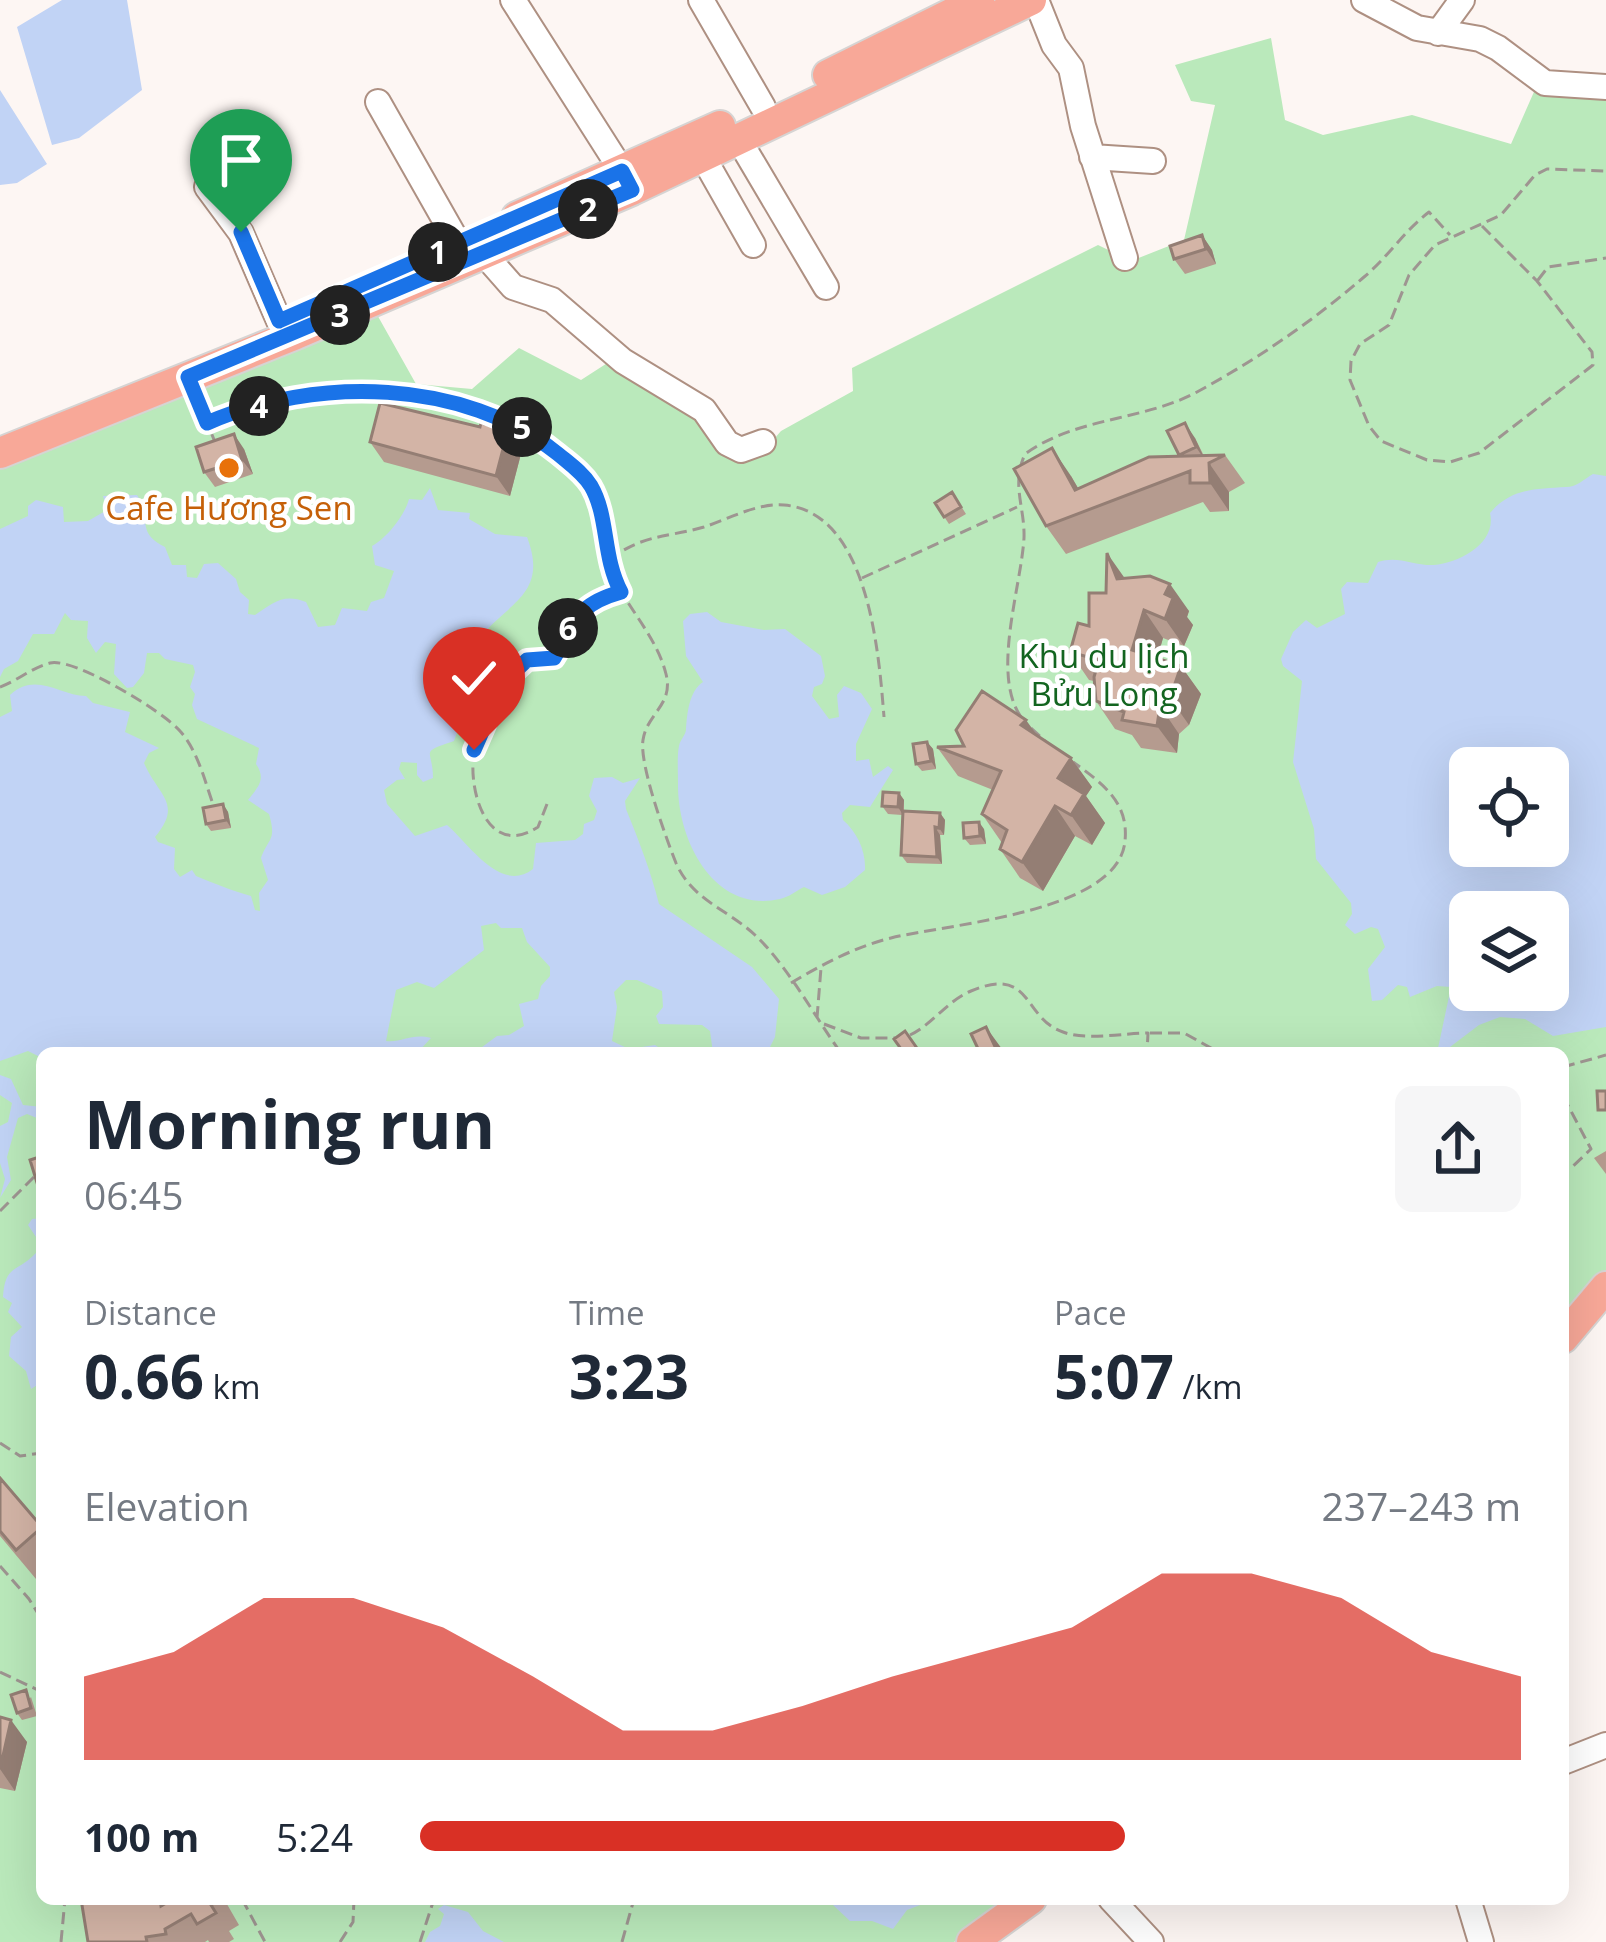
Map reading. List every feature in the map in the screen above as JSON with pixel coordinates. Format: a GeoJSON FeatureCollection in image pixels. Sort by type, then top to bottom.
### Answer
{"type":"FeatureCollection","features":[{"type":"Feature","properties":{"kind":"main road"},"geometry":{"type":"LineString","coordinates":[[0,453],[188,377],[627,180],[979,0]]}},
{"type":"Feature","properties":{"kind":"main road"},"geometry":{"type":"LineString","coordinates":[[627,180],[703,157],[1034,0]]}},
{"type":"Feature","properties":{"kind":"main road"},"geometry":{"type":"LineString","coordinates":[[0,434],[471,248]]}},
{"type":"Feature","properties":{"kind":"main road"},"geometry":{"type":"LineString","coordinates":[[1569,1331],[1606,1287]]}},
{"type":"Feature","properties":{"kind":"main road"},"geometry":{"type":"LineString","coordinates":[[972,1942],[1023,1905]]}},
{"type":"Feature","properties":{"kind":"street"},"geometry":{"type":"LineString","coordinates":[[513,0],[627,180]]}},
{"type":"Feature","properties":{"kind":"street"},"geometry":{"type":"LineString","coordinates":[[701,0],[763,107]]}},
{"type":"Feature","properties":{"kind":"street"},"geometry":{"type":"LineString","coordinates":[[1034,0],[1054,45],[1071,68],[1125,258]]}},
{"type":"Feature","properties":{"kind":"street"},"geometry":{"type":"LineString","coordinates":[[1364,0],[1417,28],[1480,39],[1545,83],[1606,87]]}},
{"type":"Feature","properties":{"kind":"street"},"geometry":{"type":"LineString","coordinates":[[1438,33],[1462,0]]}},
{"type":"Feature","properties":{"kind":"street"},"geometry":{"type":"LineString","coordinates":[[378,101],[471,248],[514,287],[552,300],[623,361],[704,410],[727,443],[741,450],[763,442]]}},
{"type":"Feature","properties":{"kind":"street"},"geometry":{"type":"LineString","coordinates":[[740,140],[826,287]]}},
{"type":"Feature","properties":{"kind":"street"},"geometry":{"type":"LineString","coordinates":[[703,157],[753,245]]}},
{"type":"Feature","properties":{"kind":"street"},"geometry":{"type":"LineString","coordinates":[[1093,157],[1153,161]]}},
{"type":"Feature","properties":{"kind":"street"},"geometry":{"type":"LineString","coordinates":[[207,187],[241,232],[279,321]]}},
{"type":"Feature","properties":{"kind":"street"},"geometry":{"type":"LineString","coordinates":[[1569,1760],[1606,1745]]}},
{"type":"Feature","properties":{"kind":"street"},"geometry":{"type":"LineString","coordinates":[[1117,1905],[1151,1942]]}},
{"type":"Feature","properties":{"kind":"street"},"geometry":{"type":"LineString","coordinates":[[1471,1905],[1481,1942]]}},
{"type":"Feature","properties":{"kind":"path"},"geometry":{"type":"LineString","coordinates":[[1481,226],[1538,281],[1592,352],[1593,365],[1479,453],[1463,460],[1438,461],[1392,447],[1369,426],[1353,390],[1352,361],[1360,344],[1389,325],[1402,288],[1418,262],[1450,235],[1481,226],[1509,208],[1535,175],[1546,169],[1606,171]]}},
{"type":"Feature","properties":{"kind":"path"},"geometry":{"type":"LineString","coordinates":[[791,983],[890,938],[1078,896],[1120,860],[1125,823],[1115,797],[1022,718],[1010,695],[1008,669],[1024,532],[1017,480],[1025,454],[1061,434],[1172,403],[1214,381],[1342,295],[1429,212],[1450,235]]}},
{"type":"Feature","properties":{"kind":"path"},"geometry":{"type":"LineString","coordinates":[[1538,281],[1547,267],[1606,258]]}},
{"type":"Feature","properties":{"kind":"path"},"geometry":{"type":"LineString","coordinates":[[188,377],[217,446]]}},
{"type":"Feature","properties":{"kind":"path"},"geometry":{"type":"LineString","coordinates":[[207,423],[285,400],[360,391],[438,401],[496,415],[534,435],[582,475],[601,510],[608,561],[621,592],[666,673],[666,701],[643,737],[663,830],[677,866],[695,893],[756,936],[837,1047]]}},
{"type":"Feature","properties":{"kind":"path"},"geometry":{"type":"LineString","coordinates":[[608,561],[650,536],[700,528],[763,507],[784,505],[811,514],[831,531],[860,579],[878,643],[884,717]]}},
{"type":"Feature","properties":{"kind":"path"},"geometry":{"type":"LineString","coordinates":[[860,579],[1018,506]]}},
{"type":"Feature","properties":{"kind":"path"},"geometry":{"type":"LineString","coordinates":[[547,804],[538,827],[522,834],[496,830],[484,817],[475,794],[473,761],[488,703],[520,664],[554,658],[571,623],[585,607],[621,592]]}},
{"type":"Feature","properties":{"kind":"path"},"geometry":{"type":"LineString","coordinates":[[0,687],[48,663],[87,671],[179,729],[195,755],[214,807]]}},
{"type":"Feature","properties":{"kind":"path"},"geometry":{"type":"LineString","coordinates":[[817,1019],[821,966]]}},
{"type":"Feature","properties":{"kind":"path"},"geometry":{"type":"LineString","coordinates":[[817,1019],[861,1038],[905,1038],[966,993],[1007,984],[1019,988],[1061,1032],[1184,1034],[1209,1047]]}},
{"type":"Feature","properties":{"kind":"path"},"geometry":{"type":"LineString","coordinates":[[1147,1047],[1148,1033]]}},
{"type":"Feature","properties":{"kind":"path"},"geometry":{"type":"LineString","coordinates":[[1569,1065],[1606,1055]]}},
{"type":"Feature","properties":{"kind":"path"},"geometry":{"type":"LineString","coordinates":[[1569,1107],[1591,1149],[1569,1168]]}},
{"type":"Feature","properties":{"kind":"path"},"geometry":{"type":"LineString","coordinates":[[0,1211],[36,1175]]}},
{"type":"Feature","properties":{"kind":"path"},"geometry":{"type":"LineString","coordinates":[[0,1443],[20,1456],[36,1454]]}},
{"type":"Feature","properties":{"kind":"path"},"geometry":{"type":"LineString","coordinates":[[0,1566],[36,1610]]}},
{"type":"Feature","properties":{"kind":"path"},"geometry":{"type":"LineString","coordinates":[[0,1672],[36,1689]]}},
{"type":"Feature","properties":{"kind":"path"},"geometry":{"type":"LineString","coordinates":[[61,1942],[64,1905]]}},
{"type":"Feature","properties":{"kind":"path"},"geometry":{"type":"LineString","coordinates":[[245,1905],[265,1942]]}},
{"type":"Feature","properties":{"kind":"path"},"geometry":{"type":"LineString","coordinates":[[340,1942],[353,1922],[354,1905]]}},
{"type":"Feature","properties":{"kind":"path"},"geometry":{"type":"LineString","coordinates":[[420,1942],[432,1905]]}},
{"type":"Feature","properties":{"kind":"path"},"geometry":{"type":"LineString","coordinates":[[622,1942],[632,1905]]}},
{"type":"Feature","properties":{"kind":"green space","name":"Khu du lịch Bửu Long"},"geometry":{"type":"Polygon","coordinates":[[[1271,38],[1285,120],[1323,135],[1412,115],[1511,144],[1537,85],[1606,94],[1606,1271],[1569,1314],[1569,1047],[36,1047],[36,1905],[1006,1905],[954,1942],[0,1942],[0,464],[375,311],[416,384],[472,389],[519,348],[581,380],[612,360],[708,424],[767,447],[781,431],[853,391],[852,368],[1098,245],[1131,261],[1184,240],[1215,105],[1191,101],[1175,65],[1271,38]]]}},
{"type":"Feature","properties":{"kind":"water"},"geometry":{"type":"Polygon","coordinates":[[[62,0],[127,0],[142,90],[79,138],[52,145],[17,27],[62,0]]]}},
{"type":"Feature","properties":{"kind":"water"},"geometry":{"type":"Polygon","coordinates":[[[0,90],[47,164],[17,183],[0,185],[0,90]]]}},
{"type":"Feature","properties":{"kind":"water"},"geometry":{"type":"Polygon","coordinates":[[[1593,474],[1606,476],[1606,1027],[1553,1036],[1525,1019],[1500,1017],[1479,1025],[1450,1047],[1438,1047],[1449,996],[1449,1011],[1569,1011],[1569,891],[1449,891],[1449,987],[1437,986],[1410,997],[1407,987],[1398,985],[1382,1000],[1372,1001],[1368,969],[1385,947],[1378,929],[1355,934],[1345,925],[1352,914],[1351,903],[1316,859],[1314,829],[1293,762],[1302,681],[1281,659],[1293,632],[1306,620],[1317,628],[1345,614],[1341,589],[1347,582],[1368,583],[1378,562],[1434,565],[1455,560],[1482,542],[1491,524],[1490,513],[1498,505],[1525,491],[1574,486],[1593,474]]]}},
{"type":"Feature","properties":{"kind":"water"},"geometry":{"type":"Polygon","coordinates":[[[430,488],[438,510],[470,513],[469,519],[495,534],[527,537],[533,573],[521,598],[476,643],[476,687],[454,741],[430,753],[433,778],[423,782],[417,775],[417,763],[401,762],[405,779],[384,790],[387,804],[415,836],[447,825],[487,864],[509,875],[521,875],[533,869],[536,843],[575,840],[583,834],[584,824],[594,820],[597,811],[589,796],[594,778],[612,777],[623,783],[640,778],[625,801],[626,809],[659,904],[752,967],[779,999],[770,1047],[712,1047],[710,1031],[702,1025],[659,1024],[656,1016],[663,1007],[662,991],[626,980],[614,992],[617,1007],[612,1041],[625,1047],[482,1047],[524,1026],[519,1004],[538,999],[550,976],[550,967],[527,942],[522,928],[501,928],[496,923],[481,926],[484,950],[434,988],[417,982],[396,990],[386,1041],[431,1038],[423,1047],[36,1047],[36,1055],[28,1051],[0,1061],[0,717],[12,711],[10,695],[39,685],[130,712],[125,732],[159,748],[144,763],[168,808],[155,837],[175,848],[174,869],[180,877],[192,870],[196,876],[251,896],[255,910],[260,911],[259,893],[268,880],[261,858],[272,829],[269,814],[248,800],[261,779],[256,764],[259,748],[197,719],[190,687],[193,665],[147,653],[144,673],[127,688],[114,674],[116,644],[105,642],[96,653],[87,638],[88,621],[71,620],[65,613],[54,634],[33,634],[18,661],[0,677],[0,529],[28,516],[28,506],[36,500],[63,507],[64,522],[88,521],[107,510],[103,496],[137,495],[150,536],[165,547],[172,565],[186,565],[187,577],[197,578],[204,564],[218,563],[249,600],[248,614],[298,599],[306,602],[318,627],[335,625],[342,608],[367,611],[371,602],[384,598],[394,571],[375,565],[372,546],[394,526],[409,499],[422,500],[430,488]]]}},
{"type":"Feature","properties":{"kind":"water"},"geometry":{"type":"Polygon","coordinates":[[[707,612],[721,622],[785,629],[821,656],[825,676],[812,696],[829,719],[839,717],[837,695],[844,686],[861,693],[872,709],[856,744],[856,761],[869,759],[873,777],[888,766],[893,770],[870,807],[850,805],[842,813],[860,842],[865,863],[865,870],[845,887],[822,895],[804,887],[783,898],[756,901],[718,884],[692,848],[679,805],[678,754],[692,697],[703,682],[686,656],[683,621],[690,614],[707,612]]]}},
{"type":"Feature","properties":{"kind":"water"},"geometry":{"type":"Polygon","coordinates":[[[0,1075],[11,1079],[23,1105],[36,1106],[36,1118],[27,1114],[18,1118],[7,1157],[11,1180],[0,1198],[5,1179],[0,1126],[8,1122],[12,1103],[0,1095],[0,1075]]]}},
{"type":"Feature","properties":{"kind":"water"},"geometry":{"type":"Polygon","coordinates":[[[36,1253],[36,1386],[31,1389],[26,1371],[9,1356],[11,1337],[22,1327],[8,1312],[12,1303],[3,1297],[9,1274],[36,1253]]]}},
{"type":"Feature","properties":{"kind":"water"},"geometry":{"type":"Polygon","coordinates":[[[444,1905],[468,1912],[483,1931],[504,1942],[425,1942],[440,1926],[444,1914],[438,1909],[444,1905]]]}},
{"type":"Feature","properties":{"kind":"water"},"geometry":{"type":"Polygon","coordinates":[[[833,1905],[920,1905],[907,1910],[893,1929],[872,1921],[850,1921],[833,1905]]]}},
{"type":"Feature","properties":{"kind":"building"},"geometry":{"type":"Polygon","coordinates":[[[1202,235],[1206,249],[1174,259],[1170,246],[1202,235]]]}},
{"type":"Feature","properties":{"kind":"building"},"geometry":{"type":"Polygon","coordinates":[[[380,403],[508,430],[496,476],[370,442],[380,403]]]}},
{"type":"Feature","properties":{"kind":"building"},"geometry":{"type":"Polygon","coordinates":[[[1185,423],[1196,447],[1179,455],[1167,431],[1185,423]]]}},
{"type":"Feature","properties":{"kind":"building"},"geometry":{"type":"Polygon","coordinates":[[[234,434],[242,460],[204,472],[196,447],[234,434]]]}},
{"type":"Feature","properties":{"kind":"building"},"geometry":{"type":"Polygon","coordinates":[[[1052,448],[1075,490],[1149,457],[1225,455],[1209,463],[1210,483],[1190,483],[1190,471],[1046,526],[1014,469],[1052,448]]]}},
{"type":"Feature","properties":{"kind":"building"},"geometry":{"type":"Polygon","coordinates":[[[952,492],[961,507],[944,517],[935,503],[952,492]]]}},
{"type":"Feature","properties":{"kind":"building"},"geometry":{"type":"Polygon","coordinates":[[[1107,553],[1117,579],[1150,576],[1170,584],[1165,594],[1173,598],[1165,619],[1144,610],[1132,650],[1181,666],[1170,698],[1160,706],[1157,726],[1122,720],[1124,712],[1096,701],[1094,677],[1099,660],[1070,652],[1078,623],[1089,626],[1089,593],[1106,593],[1107,553]]]}},
{"type":"Feature","properties":{"kind":"building"},"geometry":{"type":"Polygon","coordinates":[[[982,691],[1026,720],[1021,725],[1071,758],[1058,778],[1084,794],[1071,815],[1055,806],[1022,862],[1000,849],[1007,830],[982,814],[1001,771],[937,747],[964,746],[956,730],[982,691]]]}},
{"type":"Feature","properties":{"kind":"building"},"geometry":{"type":"Polygon","coordinates":[[[927,742],[931,761],[916,764],[913,744],[927,742]]]}},
{"type":"Feature","properties":{"kind":"building"},"geometry":{"type":"Polygon","coordinates":[[[883,792],[899,793],[898,807],[882,806],[883,792]]]}},
{"type":"Feature","properties":{"kind":"building"},"geometry":{"type":"Polygon","coordinates":[[[223,804],[226,820],[206,824],[203,808],[223,804]]]}},
{"type":"Feature","properties":{"kind":"building"},"geometry":{"type":"Polygon","coordinates":[[[903,811],[940,813],[939,828],[935,827],[937,857],[901,855],[903,811]]]}},
{"type":"Feature","properties":{"kind":"building"},"geometry":{"type":"Polygon","coordinates":[[[979,822],[980,836],[964,838],[963,823],[979,822]]]}},
{"type":"Feature","properties":{"kind":"building"},"geometry":{"type":"Polygon","coordinates":[[[986,1027],[995,1047],[977,1047],[971,1034],[986,1027]]]}},
{"type":"Feature","properties":{"kind":"building"},"geometry":{"type":"Polygon","coordinates":[[[905,1031],[916,1047],[900,1047],[894,1039],[905,1031]]]}},
{"type":"Feature","properties":{"kind":"building"},"geometry":{"type":"Polygon","coordinates":[[[1597,1091],[1606,1091],[1606,1110],[1598,1110],[1597,1091]]]}},
{"type":"Feature","properties":{"kind":"building"},"geometry":{"type":"Polygon","coordinates":[[[0,1478],[36,1520],[36,1532],[16,1550],[0,1531],[0,1478]]]}},
{"type":"Feature","properties":{"kind":"building"},"geometry":{"type":"Polygon","coordinates":[[[26,1690],[31,1708],[17,1713],[11,1695],[26,1690]]]}},
{"type":"Feature","properties":{"kind":"building"},"geometry":{"type":"Polygon","coordinates":[[[0,1717],[11,1720],[0,1769],[0,1717]]]}},
{"type":"Feature","properties":{"kind":"building"},"geometry":{"type":"Polygon","coordinates":[[[82,1905],[211,1905],[216,1913],[197,1924],[191,1914],[165,1929],[166,1934],[146,1937],[147,1942],[88,1942],[82,1905]]]}},
{"type":"Feature","properties":{"kind":"place","name":"Cafe Hương Sen"},"geometry":{"type":"Point","coordinates":[229,468]}},
{"type":"Feature","properties":{"kind":"route"},"geometry":{"type":"LineString","coordinates":[[241,232],[279,321],[622,171],[632,190],[188,377],[207,423],[232,412],[328,393],[397,394],[472,408],[511,421],[582,475],[601,510],[608,561],[621,592],[585,607],[571,623],[554,658],[527,660],[492,693],[474,750]]}}]}
